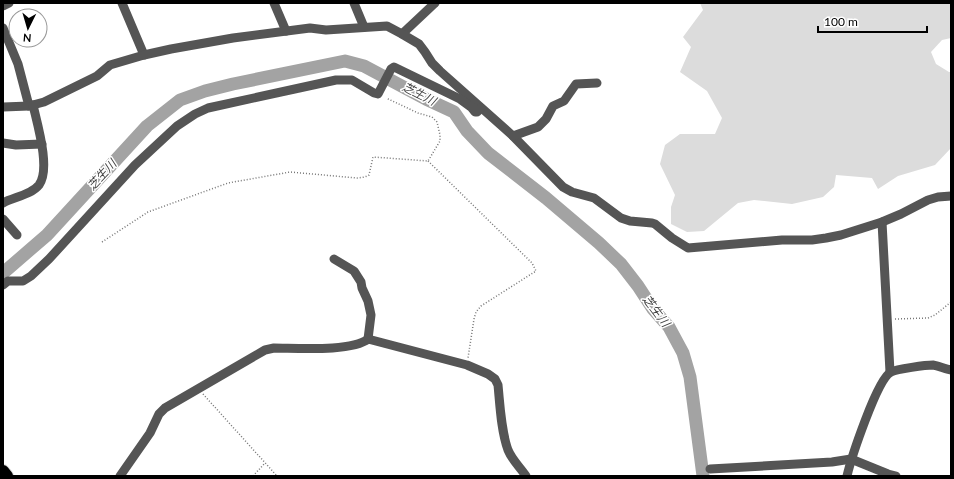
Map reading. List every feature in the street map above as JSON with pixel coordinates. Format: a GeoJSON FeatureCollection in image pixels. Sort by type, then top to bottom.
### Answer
{"type":"FeatureCollection","features":[{"type":"Feature","properties":{"kind":"highway"},"geometry":{"type":"LineString","coordinates":[[3,471],[7,476]]}},
{"type":"Feature","properties":{"kind":"street"},"geometry":{"type":"LineString","coordinates":[[3,6],[9,3]]}},
{"type":"Feature","properties":{"kind":"street"},"geometry":{"type":"LineString","coordinates":[[122,3],[144,55]]}},
{"type":"Feature","properties":{"kind":"street"},"geometry":{"type":"LineString","coordinates":[[274,3],[286,31]]}},
{"type":"Feature","properties":{"kind":"street"},"geometry":{"type":"LineString","coordinates":[[354,3],[364,27]]}},
{"type":"Feature","properties":{"kind":"street"},"geometry":{"type":"LineString","coordinates":[[402,34],[435,3]]}},
{"type":"Feature","properties":{"kind":"street"},"geometry":{"type":"LineString","coordinates":[[3,107],[31,106],[44,102],[97,76],[110,65],[144,55],[233,38],[310,28],[326,30],[386,26],[419,44],[432,63],[480,108],[513,136],[564,188],[572,192],[594,198],[621,218],[630,221],[655,224],[672,238],[688,248],[782,240],[812,240],[841,235],[882,222],[928,200],[938,197],[951,196]]}},
{"type":"Feature","properties":{"kind":"street"},"geometry":{"type":"LineString","coordinates":[[3,28],[18,64],[44,153],[43,176],[39,184],[30,192],[3,203]]}},
{"type":"Feature","properties":{"kind":"street"},"geometry":{"type":"LineString","coordinates":[[3,286],[8,281],[23,281],[31,276],[49,259],[134,165],[178,126],[195,114],[208,108],[336,80],[352,80],[374,93],[379,92],[391,69],[394,67],[460,99],[471,107],[474,112],[477,112],[480,108]]}},
{"type":"Feature","properties":{"kind":"street"},"geometry":{"type":"LineString","coordinates":[[513,136],[538,127],[546,119],[554,106],[564,101],[576,84],[597,83]]}},
{"type":"Feature","properties":{"kind":"street"},"geometry":{"type":"LineString","coordinates":[[3,143],[42,144]]}},
{"type":"Feature","properties":{"kind":"street"},"geometry":{"type":"LineString","coordinates":[[4,222],[17,236]]}},
{"type":"Feature","properties":{"kind":"street"},"geometry":{"type":"LineString","coordinates":[[882,222],[890,372]]}},
{"type":"Feature","properties":{"kind":"street"},"geometry":{"type":"LineString","coordinates":[[120,476],[150,433],[159,414],[165,408],[265,350],[274,348],[339,347],[364,343],[368,339],[370,315],[368,300],[362,288],[361,282],[354,271],[334,259]]}},
{"type":"Feature","properties":{"kind":"street"},"geometry":{"type":"LineString","coordinates":[[368,339],[467,365],[488,374],[495,379],[498,385],[504,435],[508,451],[522,475]]}},
{"type":"Feature","properties":{"kind":"street"},"geometry":{"type":"LineString","coordinates":[[847,476],[851,459],[864,425],[884,379],[890,372],[933,365],[951,370]]}},
{"type":"Feature","properties":{"kind":"street"},"geometry":{"type":"LineString","coordinates":[[710,469],[832,462],[851,459],[896,476]]}},
{"type":"Feature","properties":{"kind":"path"},"geometry":{"type":"LineString","coordinates":[[379,92],[418,113],[432,117],[437,122],[440,141],[428,161]]}},
{"type":"Feature","properties":{"kind":"path"},"geometry":{"type":"LineString","coordinates":[[102,242],[148,212],[228,183],[290,172],[357,178],[364,177],[369,175],[373,157],[428,161],[532,263],[536,271],[481,306],[476,312],[467,365]]}},
{"type":"Feature","properties":{"kind":"path"},"geometry":{"type":"LineString","coordinates":[[887,320],[928,318],[935,315],[951,302]]}},
{"type":"Feature","properties":{"kind":"path"},"geometry":{"type":"LineString","coordinates":[[199,388],[277,476]]}},
{"type":"Feature","properties":{"kind":"path"},"geometry":{"type":"LineString","coordinates":[[253,476],[265,463]]}},
{"type":"Feature","properties":{"kind":"shaded area"},"geometry":{"type":"Polygon","coordinates":[[[700,3],[951,3],[951,38],[942,40],[931,52],[936,64],[951,72],[951,148],[935,165],[898,176],[878,189],[872,178],[836,175],[834,187],[823,197],[792,204],[754,200],[738,203],[704,231],[687,232],[671,224],[671,207],[675,195],[660,164],[665,145],[680,134],[715,134],[722,118],[707,91],[680,72],[691,47],[683,37],[703,10],[700,3]]]}},
{"type":"Feature","properties":{"kind":"waterway","name":"芝生川"},"geometry":{"type":"LineString","coordinates":[[3,273],[47,235],[147,126],[180,100],[205,91],[233,84],[345,61],[364,66],[454,112],[467,131],[488,153],[546,198],[599,243],[621,264],[653,309],[669,327],[683,353],[690,377],[703,476]]}}]}
